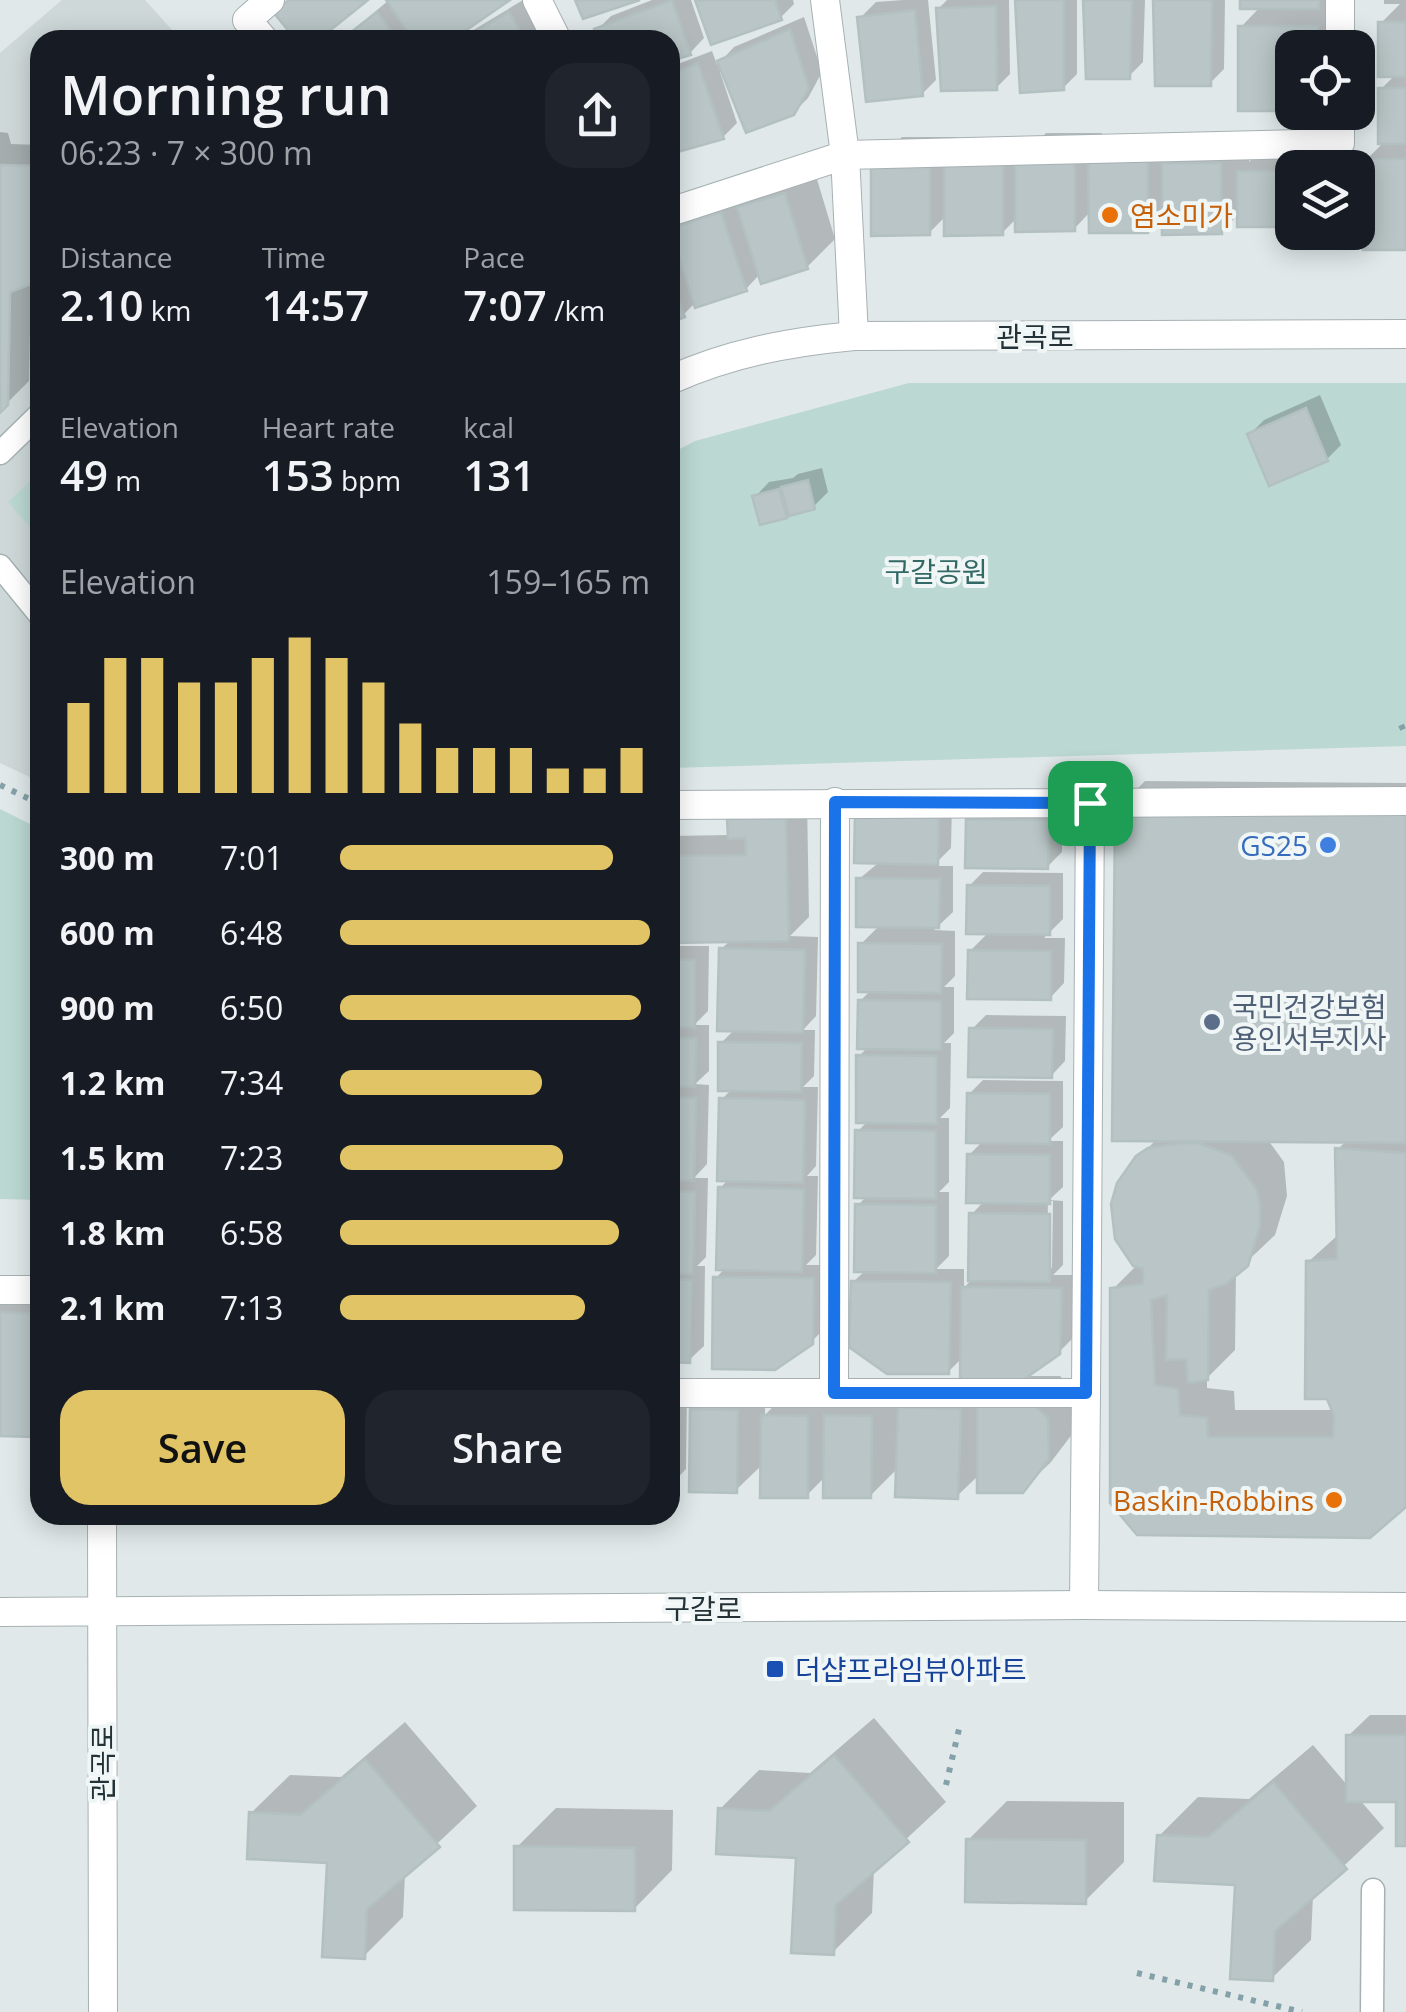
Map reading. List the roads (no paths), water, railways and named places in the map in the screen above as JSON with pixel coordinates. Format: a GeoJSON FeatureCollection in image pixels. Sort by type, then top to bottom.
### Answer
{"type":"FeatureCollection","features":[{"type":"Feature","properties":{"kind":"street"},"geometry":{"type":"LineString","coordinates":[[256,30],[247,20],[270,0]]}},
{"type":"Feature","properties":{"kind":"street"},"geometry":{"type":"LineString","coordinates":[[537,0],[552,30]]}},
{"type":"Feature","properties":{"kind":"street"},"geometry":{"type":"LineString","coordinates":[[826,0],[845,155],[854,336]]}},
{"type":"Feature","properties":{"kind":"street"},"geometry":{"type":"LineString","coordinates":[[1340,0],[1340,30]]}},
{"type":"Feature","properties":{"kind":"street"},"geometry":{"type":"LineString","coordinates":[[680,209],[845,155],[1340,143],[1340,130]]}},
{"type":"Feature","properties":{"kind":"street","name":"관곡로"},"geometry":{"type":"LineString","coordinates":[[680,375],[709,362],[788,342],[854,336],[1406,334]]}},
{"type":"Feature","properties":{"kind":"street"},"geometry":{"type":"LineString","coordinates":[[680,806],[1406,801]]}},
{"type":"Feature","properties":{"kind":"street"},"geometry":{"type":"LineString","coordinates":[[834,1393],[835,802]]}},
{"type":"Feature","properties":{"kind":"street"},"geometry":{"type":"LineString","coordinates":[[1084,1605],[1090,803]]}},
{"type":"Feature","properties":{"kind":"street"},"geometry":{"type":"LineString","coordinates":[[0,1290],[30,1290]]}},
{"type":"Feature","properties":{"kind":"street"},"geometry":{"type":"LineString","coordinates":[[680,1393],[1086,1393]]}},
{"type":"Feature","properties":{"kind":"street","name":"관곡로"},"geometry":{"type":"LineString","coordinates":[[102,1525],[103,2012]]}},
{"type":"Feature","properties":{"kind":"street","name":"구갈로"},"geometry":{"type":"LineString","coordinates":[[0,1612],[1084,1605],[1406,1608]]}},
{"type":"Feature","properties":{"kind":"lane"},"geometry":{"type":"LineString","coordinates":[[0,453],[30,424]]}},
{"type":"Feature","properties":{"kind":"lane"},"geometry":{"type":"LineString","coordinates":[[0,566],[30,603]]}},
{"type":"Feature","properties":{"kind":"lane"},"geometry":{"type":"LineString","coordinates":[[1372,2012],[1374,1890]]}},
{"type":"Feature","properties":{"kind":"place","name":"염소미가"},"geometry":{"type":"Point","coordinates":[1110,215]}},
{"type":"Feature","properties":{"kind":"place","name":"GS25"},"geometry":{"type":"Point","coordinates":[1328,845]}},
{"type":"Feature","properties":{"kind":"place","name":"국민건강보험 용인서부지사"},"geometry":{"type":"Point","coordinates":[1212,1022]}},
{"type":"Feature","properties":{"kind":"place","name":"Baskin-Robbins"},"geometry":{"type":"Point","coordinates":[1334,1500]}},
{"type":"Feature","properties":{"kind":"place","name":"더샵프라임뷰아파트"},"geometry":{"type":"Point","coordinates":[775,1669]}},
{"type":"Feature","properties":{"kind":"park label","name":"구갈공원"},"geometry":{"type":"Point","coordinates":[936,571]}}]}
